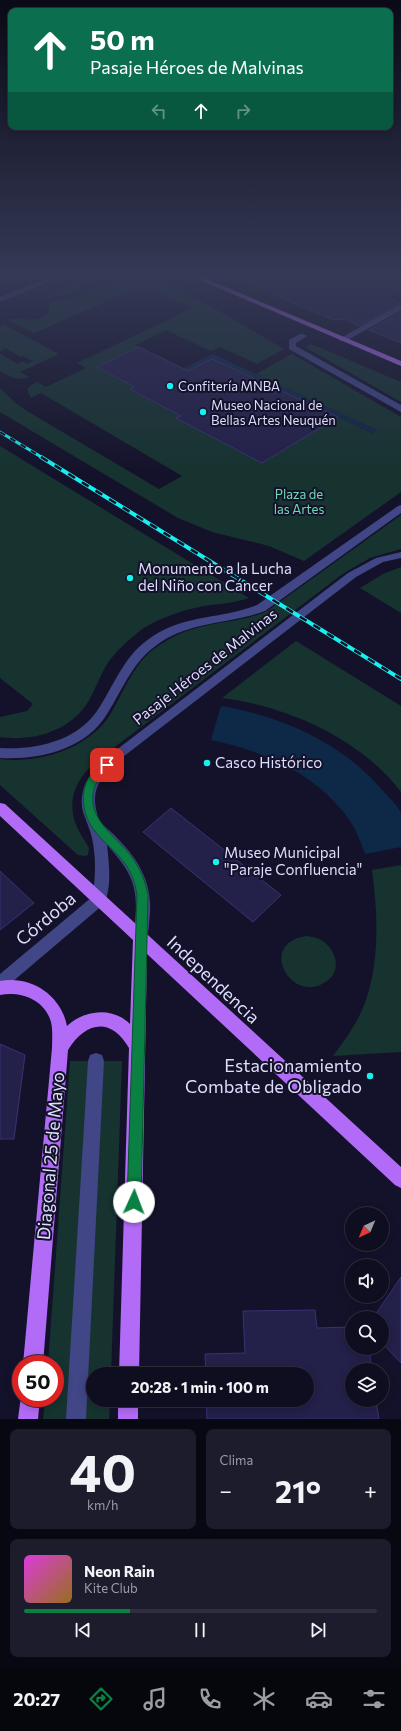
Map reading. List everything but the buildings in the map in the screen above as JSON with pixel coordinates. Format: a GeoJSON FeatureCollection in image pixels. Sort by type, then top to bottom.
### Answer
{"type":"FeatureCollection","features":[{"type":"Feature","properties":{"kind":"main road"},"geometry":{"type":"LineString","coordinates":[[346,340],[401,364]]}},
{"type":"Feature","properties":{"kind":"main road","name":"Independencia"},"geometry":{"type":"LineString","coordinates":[[0,808],[401,1179]]}},
{"type":"Feature","properties":{"kind":"main road"},"geometry":{"type":"LineString","coordinates":[[129,1367],[140,938]]}},
{"type":"Feature","properties":{"kind":"main road","name":"Diagonal 25 de Mayo"},"geometry":{"type":"LineString","coordinates":[[0,988],[16,986],[25,987],[46,1001],[54,1011],[58,1021],[60,1048],[34,1355]]}},
{"type":"Feature","properties":{"kind":"main road"},"geometry":{"type":"LineString","coordinates":[[60,1048],[65,1038],[81,1023],[93,1019],[99,1019],[118,1023],[128,1030],[138,1049]]}},
{"type":"Feature","properties":{"kind":"main road"},"geometry":{"type":"LineString","coordinates":[[28,1419],[29,1407]]}},
{"type":"Feature","properties":{"kind":"main road"},"geometry":{"type":"LineString","coordinates":[[128,1407],[128,1419]]}},
{"type":"Feature","properties":{"kind":"street"},"geometry":{"type":"LineString","coordinates":[[295,340],[292,342],[292,347],[401,409]]}},
{"type":"Feature","properties":{"kind":"street","name":"Pasaje Héroes de Malvinas"},"geometry":{"type":"LineString","coordinates":[[0,753],[35,753],[58,746],[77,736],[99,717],[122,675],[133,659],[156,639],[195,622],[238,615],[261,608],[401,508]]}},
{"type":"Feature","properties":{"kind":"street","name":"Pasaje Héroes de Malvinas"},"geometry":{"type":"LineString","coordinates":[[99,900],[102,886],[102,853],[89,805],[89,789],[93,780],[107,765],[352,575],[380,560],[401,555]]}},
{"type":"Feature","properties":{"kind":"street","name":"Pasaje Héroes de Malvinas"},"geometry":{"type":"LineString","coordinates":[[94,822],[127,858],[140,881],[143,895],[140,938]]}},
{"type":"Feature","properties":{"kind":"street","name":"Córdoba"},"geometry":{"type":"LineString","coordinates":[[0,983],[99,900]]}},
{"type":"Feature","properties":{"kind":"street"},"geometry":{"type":"LineString","coordinates":[[76,1419],[96,1061]]}},
{"type":"Feature","properties":{"kind":"green space"},"geometry":{"type":"Polygon","coordinates":[[[0,340],[33,340],[59,354],[20,372],[29,377],[21,379],[11,377],[0,371],[0,354],[18,364],[23,361],[27,364],[33,361],[23,356],[21,357],[5,348],[0,351],[0,340]]]}},
{"type":"Feature","properties":{"kind":"green space","name":"Plaza de las Artes"},"geometry":{"type":"Polygon","coordinates":[[[125,340],[145,340],[135,345],[139,347],[98,368],[135,387],[131,390],[181,416],[176,418],[262,463],[338,417],[372,433],[376,430],[256,374],[292,354],[401,417],[401,492],[304,561],[269,546],[212,532],[178,518],[0,412],[0,388],[27,411],[159,489],[182,476],[41,393],[31,398],[27,390],[30,386],[37,382],[46,387],[86,368],[77,363],[125,340]]]}},
{"type":"Feature","properties":{"kind":"green space","name":"Plaza de las Artes"},"geometry":{"type":"Polygon","coordinates":[[[188,340],[269,340],[284,349],[257,364],[220,347],[211,351],[188,340]]]}},
{"type":"Feature","properties":{"kind":"green space"},"geometry":{"type":"Polygon","coordinates":[[[311,344],[401,382],[401,402],[305,347],[311,344]]]}},
{"type":"Feature","properties":{"kind":"green space"},"geometry":{"type":"Polygon","coordinates":[[[0,446],[249,598],[204,606],[173,614],[144,628],[124,644],[107,664],[88,702],[80,712],[61,727],[38,736],[25,738],[0,737],[0,717],[27,711],[33,704],[0,678],[0,446]]]}},
{"type":"Feature","properties":{"kind":"green space"},"geometry":{"type":"Polygon","coordinates":[[[401,515],[401,549],[370,558],[344,573],[91,766],[79,781],[75,789],[72,807],[77,827],[89,848],[88,855],[78,855],[0,785],[0,759],[31,759],[61,752],[89,737],[101,727],[110,715],[130,678],[142,660],[158,646],[189,630],[258,615],[267,611],[401,515]]]}},
{"type":"Feature","properties":{"kind":"green space"},"geometry":{"type":"Polygon","coordinates":[[[401,567],[401,613],[360,588],[383,574],[401,567]]]}},
{"type":"Feature","properties":{"kind":"green space"},"geometry":{"type":"Polygon","coordinates":[[[296,641],[401,706],[401,792],[384,773],[365,756],[344,741],[321,728],[297,717],[272,709],[247,702],[222,698],[296,641]]]}},
{"type":"Feature","properties":{"kind":"green space"},"geometry":{"type":"Polygon","coordinates":[[[401,865],[401,1052],[333,1056],[359,1017],[370,987],[376,937],[376,903],[372,870],[401,865]]]}},
{"type":"Feature","properties":{"kind":"green space"},"geometry":{"type":"Polygon","coordinates":[[[307,936],[324,942],[332,951],[336,962],[336,967],[331,977],[327,981],[314,987],[302,986],[292,980],[285,971],[282,960],[283,950],[292,941],[307,936]]]}},
{"type":"Feature","properties":{"kind":"green space"},"geometry":{"type":"Polygon","coordinates":[[[70,1061],[122,1061],[111,1367],[86,1367],[86,1407],[110,1407],[109,1419],[43,1419],[44,1407],[64,1407],[64,1355],[49,1355],[70,1061]]]}},
{"type":"Feature","properties":{"kind":"water"},"geometry":{"type":"Polygon","coordinates":[[[213,354],[376,430],[372,433],[212,359],[176,378],[170,375],[213,354]]]}},
{"type":"Feature","properties":{"kind":"water"},"geometry":{"type":"Polygon","coordinates":[[[221,706],[266,717],[289,725],[310,734],[350,759],[368,775],[398,808],[401,814],[401,847],[365,854],[357,833],[337,804],[306,778],[270,758],[211,740],[221,706]]]}},
{"type":"Feature","properties":{"kind":"railway"},"geometry":{"type":"LineString","coordinates":[[0,432],[43,458]]}},
{"type":"Feature","properties":{"kind":"railway"},"geometry":{"type":"LineString","coordinates":[[41,457],[401,679]]}},
{"type":"Feature","properties":{"kind":"place","name":"Confitería MNBA"},"geometry":{"type":"Point","coordinates":[170,386]}},
{"type":"Feature","properties":{"kind":"place","name":"Museo Nacional de Bellas Artes Neuquén"},"geometry":{"type":"Point","coordinates":[203,412]}},
{"type":"Feature","properties":{"kind":"place","name":"Monumento a la Lucha del Niño con Cáncer"},"geometry":{"type":"Point","coordinates":[130,578]}},
{"type":"Feature","properties":{"kind":"place","name":"Casco Histórico"},"geometry":{"type":"Point","coordinates":[207,763]}},
{"type":"Feature","properties":{"kind":"place","name":"Museo Municipal \"Paraje Confluencia\""},"geometry":{"type":"Point","coordinates":[216,862]}},
{"type":"Feature","properties":{"kind":"place","name":"Estacionamiento Combate de Obligado"},"geometry":{"type":"Point","coordinates":[370,1076]}},
{"type":"Feature","properties":{"kind":"route"},"geometry":{"type":"LineString","coordinates":[[107,765],[93,780],[89,789],[88,799],[90,810],[94,822],[127,858],[134,869],[140,881],[143,895],[140,938],[134,1202]]}}]}
